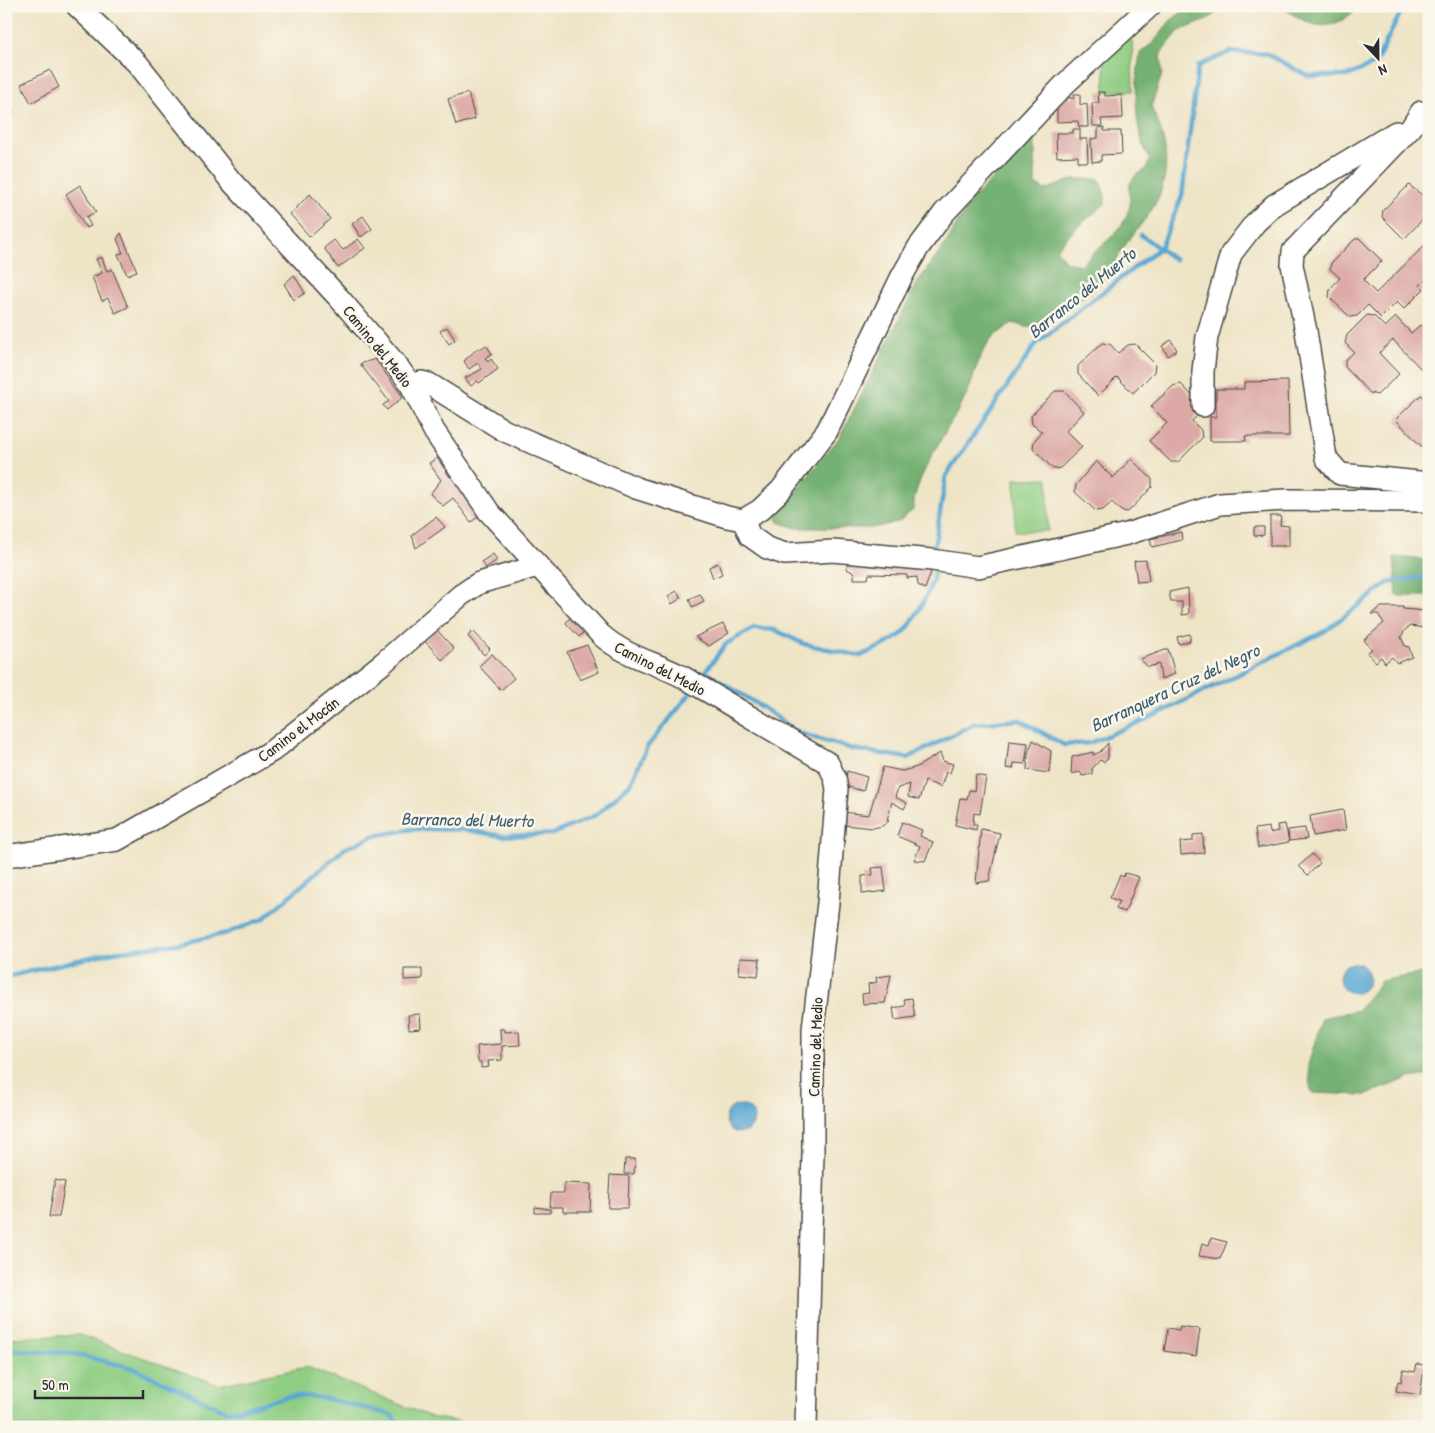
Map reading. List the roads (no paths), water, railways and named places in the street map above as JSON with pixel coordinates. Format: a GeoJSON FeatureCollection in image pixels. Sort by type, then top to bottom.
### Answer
{"type":"FeatureCollection","features":[{"type":"Feature","properties":{"kind":"street","name":"Camino del Medio"},"geometry":{"type":"LineString","coordinates":[[77,6],[138,64],[231,181],[339,298],[395,363],[411,385],[434,431],[489,512],[614,647],[681,676],[828,764],[835,778],[837,789],[828,903],[813,1029],[813,1153],[806,1427]]}},
{"type":"Feature","properties":{"kind":"street"},"geometry":{"type":"LineString","coordinates":[[411,385],[421,382],[429,384],[505,431],[636,488],[727,517],[743,520],[760,510],[782,490],[827,431],[902,276],[918,248],[944,213],[1065,84],[1150,6]]}},
{"type":"Feature","properties":{"kind":"street"},"geometry":{"type":"LineString","coordinates":[[1203,406],[1203,371],[1207,337],[1231,254],[1254,223],[1274,205],[1389,138],[1425,108]]}},
{"type":"Feature","properties":{"kind":"street"},"geometry":{"type":"LineString","coordinates":[[1425,108],[1411,128],[1293,251],[1292,265],[1306,331],[1326,458],[1340,474],[1429,483]]}},
{"type":"Feature","properties":{"kind":"street"},"geometry":{"type":"LineString","coordinates":[[743,520],[750,536],[767,548],[785,554],[834,551],[932,560],[978,567],[1127,534],[1220,504],[1286,500],[1429,501]]}},
{"type":"Feature","properties":{"kind":"street","name":"Camino el Mocán"},"geometry":{"type":"LineString","coordinates":[[6,856],[117,840],[272,751],[383,663],[461,595],[479,583],[538,566]]}},
{"type":"Feature","properties":{"kind":"water"},"geometry":{"type":"Polygon","coordinates":[[[1354,963],[1365,967],[1369,978],[1365,989],[1354,993],[1343,989],[1339,978],[1343,967],[1354,963]]]}},
{"type":"Feature","properties":{"kind":"water"},"geometry":{"type":"Polygon","coordinates":[[[740,1105],[750,1109],[754,1119],[750,1129],[740,1133],[730,1129],[726,1119],[730,1109],[740,1105]]]}},
{"type":"Feature","properties":{"kind":"waterway","name":"Barranco del Muerto"},"geometry":{"type":"LineString","coordinates":[[933,555],[946,476],[1036,344],[1161,247],[1182,196],[1198,66],[1230,52],[1267,54],[1308,76],[1347,76],[1375,64],[1404,6]]}},
{"type":"Feature","properties":{"kind":"waterway","name":"Barranco del Muerto"},"geometry":{"type":"LineString","coordinates":[[1141,235],[1175,260]]}},
{"type":"Feature","properties":{"kind":"waterway","name":"Barranquera Cruz del Negro"},"geometry":{"type":"LineString","coordinates":[[934,567],[932,582],[928,591],[918,612],[903,633],[894,640],[861,656],[804,644],[775,630],[754,628],[726,644],[705,672],[762,707],[799,733],[852,749],[908,758],[974,724],[1020,720],[1064,745],[1090,743],[1156,715],[1325,631],[1388,583],[1429,576]]}},
{"type":"Feature","properties":{"kind":"waterway","name":"Barranco del Muerto"},"geometry":{"type":"LineString","coordinates":[[6,977],[113,952],[178,944],[227,933],[263,919],[344,849],[373,836],[413,829],[466,830],[503,836],[553,834],[596,815],[631,783],[647,747],[689,695]]}},
{"type":"Feature","properties":{"kind":"waterway"},"geometry":{"type":"LineString","coordinates":[[6,1350],[70,1353],[133,1368],[226,1411],[242,1409],[286,1397],[310,1396],[392,1415],[400,1427]]}}]}
